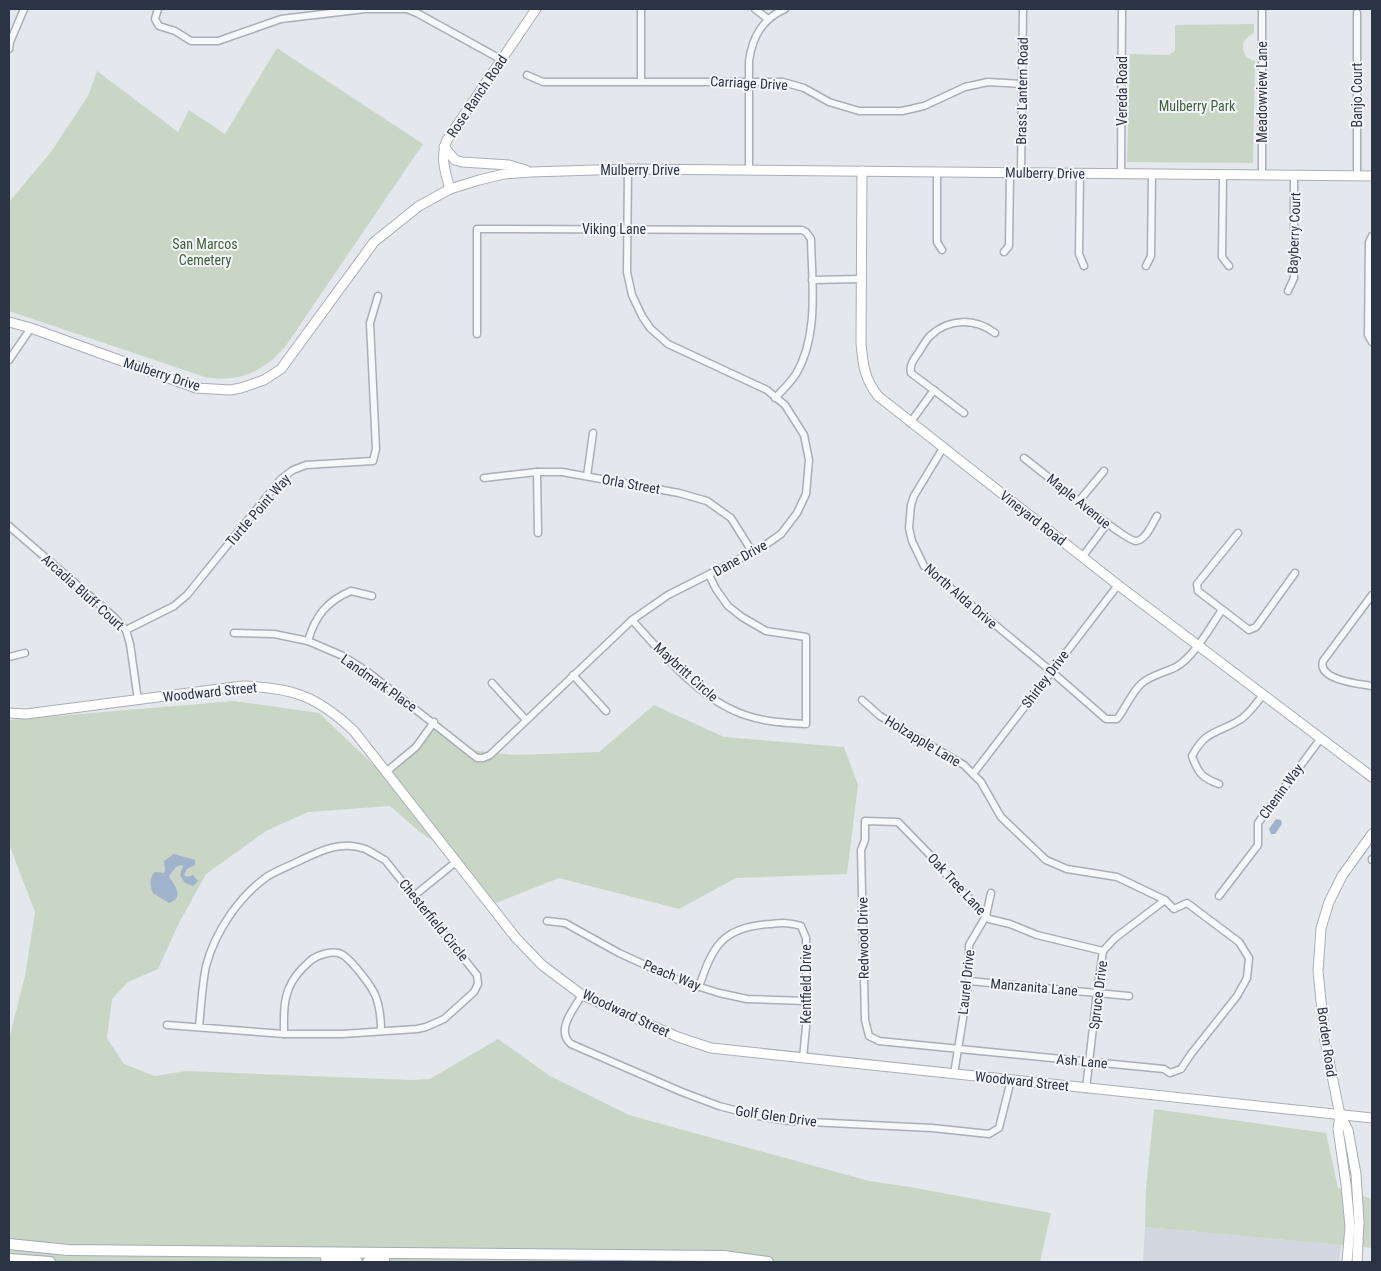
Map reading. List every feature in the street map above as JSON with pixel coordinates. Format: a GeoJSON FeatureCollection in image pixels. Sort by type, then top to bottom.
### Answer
{"type":"FeatureCollection","features":[{"type":"Feature","properties":{"kind":"main road"},"geometry":{"type":"LineString","coordinates":[[9,1244],[68,1250],[724,1256],[768,1262]]}},
{"type":"Feature","properties":{"kind":"main road"},"geometry":{"type":"LineString","coordinates":[[312,1252],[327,1259],[354,1260],[357,1262]]}},
{"type":"Feature","properties":{"kind":"main road"},"geometry":{"type":"LineString","coordinates":[[368,1262],[372,1260],[412,1260],[426,1253]]}},
{"type":"Feature","properties":{"kind":"main road"},"geometry":{"type":"LineString","coordinates":[[9,1259],[50,1262]]}},
{"type":"Feature","properties":{"kind":"street"},"geometry":{"type":"LineString","coordinates":[[9,49],[10,42],[24,9]]}},
{"type":"Feature","properties":{"kind":"street"},"geometry":{"type":"LineString","coordinates":[[158,9],[155,19],[159,26],[175,31],[191,41],[218,41],[281,19],[365,9],[407,9],[502,60]]}},
{"type":"Feature","properties":{"kind":"street","name":"Rose Ranch Road"},"geometry":{"type":"LineString","coordinates":[[450,189],[443,165],[444,147],[447,140],[536,9]]}},
{"type":"Feature","properties":{"kind":"street"},"geometry":{"type":"LineString","coordinates":[[641,9],[641,81]]}},
{"type":"Feature","properties":{"kind":"street"},"geometry":{"type":"LineString","coordinates":[[755,9],[768,19]]}},
{"type":"Feature","properties":{"kind":"street"},"geometry":{"type":"LineString","coordinates":[[749,170],[749,61],[751,46],[757,33],[768,19],[785,9]]}},
{"type":"Feature","properties":{"kind":"street","name":"Brass Lantern Road"},"geometry":{"type":"LineString","coordinates":[[1021,173],[1023,9]]}},
{"type":"Feature","properties":{"kind":"street","name":"Vereda Road"},"geometry":{"type":"LineString","coordinates":[[1121,174],[1122,9]]}},
{"type":"Feature","properties":{"kind":"street","name":"Meadowview Lane"},"geometry":{"type":"LineString","coordinates":[[1262,9],[1262,175]]}},
{"type":"Feature","properties":{"kind":"street","name":"Banjo Court"},"geometry":{"type":"LineString","coordinates":[[1357,13],[1357,176]]}},
{"type":"Feature","properties":{"kind":"street","name":"Carriage Drive"},"geometry":{"type":"LineString","coordinates":[[527,74],[543,82],[783,82],[804,88],[829,102],[859,111],[902,111],[924,106],[965,87],[988,82],[1022,84]]}},
{"type":"Feature","properties":{"kind":"street"},"geometry":{"type":"LineString","coordinates":[[444,147],[455,160],[509,165],[531,172]]}},
{"type":"Feature","properties":{"kind":"street","name":"Mulberry Drive"},"geometry":{"type":"LineString","coordinates":[[9,322],[31,328],[196,388],[230,390],[241,388],[264,380],[281,369],[374,242],[419,206],[450,189],[504,174],[628,169],[1372,176]]}},
{"type":"Feature","properties":{"kind":"street","name":"Dane Drive"},"geometry":{"type":"LineString","coordinates":[[434,722],[478,758],[490,755],[632,620],[668,596],[753,553],[781,534],[797,513],[806,494],[809,460],[804,435],[785,405],[767,390],[668,344],[650,328],[632,295],[627,272],[628,169]]}},
{"type":"Feature","properties":{"kind":"street","name":"Vineyard Road"},"geometry":{"type":"LineString","coordinates":[[862,171],[861,343],[865,375],[869,385],[878,396],[1118,585],[1372,777]]}},
{"type":"Feature","properties":{"kind":"street"},"geometry":{"type":"LineString","coordinates":[[937,172],[937,242],[942,250]]}},
{"type":"Feature","properties":{"kind":"street"},"geometry":{"type":"LineString","coordinates":[[1004,252],[1009,246],[1010,173]]}},
{"type":"Feature","properties":{"kind":"street"},"geometry":{"type":"LineString","coordinates":[[1080,174],[1079,254],[1084,266]]}},
{"type":"Feature","properties":{"kind":"street"},"geometry":{"type":"LineString","coordinates":[[1146,266],[1151,256],[1152,174]]}},
{"type":"Feature","properties":{"kind":"street"},"geometry":{"type":"LineString","coordinates":[[1223,175],[1222,256],[1228,266]]}},
{"type":"Feature","properties":{"kind":"street","name":"Bayberry Court"},"geometry":{"type":"LineString","coordinates":[[1288,291],[1294,278],[1294,175]]}},
{"type":"Feature","properties":{"kind":"street","name":"Viking Lane"},"geometry":{"type":"LineString","coordinates":[[477,334],[477,229],[802,230],[806,232],[811,240],[812,326],[808,348],[796,373],[776,398]]}},
{"type":"Feature","properties":{"kind":"street"},"geometry":{"type":"LineString","coordinates":[[1372,236],[1369,242],[1368,335],[1372,342]]}},
{"type":"Feature","properties":{"kind":"street"},"geometry":{"type":"LineString","coordinates":[[812,280],[861,279]]}},
{"type":"Feature","properties":{"kind":"street","name":"Turtle Point Way"},"geometry":{"type":"LineString","coordinates":[[126,630],[174,606],[187,594],[281,479],[293,470],[306,465],[373,461],[376,449],[370,324],[378,296]]}},
{"type":"Feature","properties":{"kind":"street"},"geometry":{"type":"LineString","coordinates":[[964,412],[911,373],[911,363],[930,336],[948,324],[969,321],[984,325],[995,333]]}},
{"type":"Feature","properties":{"kind":"street"},"geometry":{"type":"LineString","coordinates":[[9,360],[31,328]]}},
{"type":"Feature","properties":{"kind":"street"},"geometry":{"type":"LineString","coordinates":[[910,423],[934,390]]}},
{"type":"Feature","properties":{"kind":"street"},"geometry":{"type":"LineString","coordinates":[[587,476],[593,433]]}},
{"type":"Feature","properties":{"kind":"street","name":"North Alda Drive"},"geometry":{"type":"LineString","coordinates":[[943,448],[914,496],[911,505],[909,528],[912,541],[924,566],[1106,719],[1117,719],[1139,686],[1148,678],[1176,667],[1186,659],[1197,645]]}},
{"type":"Feature","properties":{"kind":"street","name":"Maple Avenue"},"geometry":{"type":"LineString","coordinates":[[1024,458],[1130,541],[1142,539],[1157,516]]}},
{"type":"Feature","properties":{"kind":"street"},"geometry":{"type":"LineString","coordinates":[[1079,501],[1104,471]]}},
{"type":"Feature","properties":{"kind":"street"},"geometry":{"type":"LineString","coordinates":[[537,472],[538,533]]}},
{"type":"Feature","properties":{"kind":"street","name":"Orla Street"},"geometry":{"type":"LineString","coordinates":[[484,478],[537,472],[562,472],[679,493],[707,501],[731,518],[753,553]]}},
{"type":"Feature","properties":{"kind":"street"},"geometry":{"type":"LineString","coordinates":[[1083,556],[1107,524]]}},
{"type":"Feature","properties":{"kind":"street","name":"Arcadia Bluff Court"},"geometry":{"type":"LineString","coordinates":[[9,526],[114,616],[126,630],[138,700]]}},
{"type":"Feature","properties":{"kind":"street"},"geometry":{"type":"LineString","coordinates":[[1238,533],[1197,584],[1198,591],[1249,630],[1256,627],[1295,573]]}},
{"type":"Feature","properties":{"kind":"street","name":"Maybritt Circle"},"geometry":{"type":"LineString","coordinates":[[632,620],[668,660],[724,706],[745,715],[774,722],[806,724],[806,637],[766,631],[742,618],[728,606],[709,575]]}},
{"type":"Feature","properties":{"kind":"street","name":"Shirley Drive"},"geometry":{"type":"LineString","coordinates":[[973,774],[1118,585]]}},
{"type":"Feature","properties":{"kind":"street"},"geometry":{"type":"LineString","coordinates":[[308,641],[312,626],[323,609],[331,601],[351,591],[372,596]]}},
{"type":"Feature","properties":{"kind":"street"},"geometry":{"type":"LineString","coordinates":[[1372,595],[1323,661],[1322,665],[1323,669],[1337,679],[1372,686]]}},
{"type":"Feature","properties":{"kind":"street"},"geometry":{"type":"LineString","coordinates":[[1197,645],[1222,610]]}},
{"type":"Feature","properties":{"kind":"street","name":"Landmark Place"},"geometry":{"type":"LineString","coordinates":[[234,633],[274,634],[308,641],[343,656],[368,672],[434,722]]}},
{"type":"Feature","properties":{"kind":"street"},"geometry":{"type":"LineString","coordinates":[[9,657],[25,653]]}},
{"type":"Feature","properties":{"kind":"street"},"geometry":{"type":"LineString","coordinates":[[572,675],[606,710]]}},
{"type":"Feature","properties":{"kind":"street"},"geometry":{"type":"LineString","coordinates":[[492,683],[526,720]]}},
{"type":"Feature","properties":{"kind":"street","name":"Woodward Street"},"geometry":{"type":"LineString","coordinates":[[9,713],[26,714],[243,686],[273,687],[323,705],[354,731],[516,938],[542,965],[582,995],[678,1037],[711,1048],[1372,1118]]}},
{"type":"Feature","properties":{"kind":"street"},"geometry":{"type":"LineString","coordinates":[[1219,784],[1206,779],[1197,769],[1192,756],[1210,733],[1240,720],[1263,695]]}},
{"type":"Feature","properties":{"kind":"street","name":"Holzapple Lane"},"geometry":{"type":"LineString","coordinates":[[862,700],[880,716],[964,766],[981,782],[1001,817],[1046,860],[1067,869],[1117,877],[1165,900],[1174,909],[1187,902],[1239,942],[1249,958],[1247,978]]}},
{"type":"Feature","properties":{"kind":"street"},"geometry":{"type":"LineString","coordinates":[[386,772],[416,747],[434,722]]}},
{"type":"Feature","properties":{"kind":"street","name":"Chenin Way"},"geometry":{"type":"LineString","coordinates":[[1219,896],[1258,844],[1258,823],[1320,738]]}},
{"type":"Feature","properties":{"kind":"street","name":"Oak Tree Lane"},"geometry":{"type":"LineString","coordinates":[[865,840],[865,821],[898,822],[986,916],[1037,935],[1103,951]]}},
{"type":"Feature","properties":{"kind":"street","name":"Borden Road"},"geometry":{"type":"LineString","coordinates":[[1347,1260],[1350,1227],[1348,1195],[1338,1129],[1340,1115],[1325,1041],[1318,971],[1321,928],[1329,902],[1337,884],[1372,834]]}},
{"type":"Feature","properties":{"kind":"street","name":"Redwood Drive"},"geometry":{"type":"LineString","coordinates":[[865,840],[861,850],[861,860],[865,1020],[868,1036]]}},
{"type":"Feature","properties":{"kind":"street","name":"Chesterfield Circle"},"geometry":{"type":"LineString","coordinates":[[167,1026],[284,1034],[342,1034],[417,1029],[444,1019],[474,992],[478,984],[478,975],[385,860],[365,849],[349,846],[325,849],[269,876],[237,906],[216,940],[207,965],[199,1027]]}},
{"type":"Feature","properties":{"kind":"street"},"geometry":{"type":"LineString","coordinates":[[415,895],[457,861]]}},
{"type":"Feature","properties":{"kind":"street","name":"Laurel Drive"},"geometry":{"type":"LineString","coordinates":[[954,1074],[969,981],[969,945],[986,916],[991,893]]}},
{"type":"Feature","properties":{"kind":"street","name":"Spruce Drive"},"geometry":{"type":"LineString","coordinates":[[1086,1088],[1103,951],[1115,938],[1165,900]]}},
{"type":"Feature","properties":{"kind":"street","name":"Peach Way"},"geometry":{"type":"LineString","coordinates":[[547,921],[565,923],[619,953],[678,980],[718,993],[747,999],[806,1001]]}},
{"type":"Feature","properties":{"kind":"street","name":"Kentfield Drive"},"geometry":{"type":"LineString","coordinates":[[699,987],[707,965],[719,942],[731,933],[752,925],[792,922],[800,926],[806,938],[806,1027],[803,1058]]}},
{"type":"Feature","properties":{"kind":"street"},"geometry":{"type":"LineString","coordinates":[[284,1034],[284,1008],[288,990],[293,980],[304,966],[315,958],[332,952],[342,954],[367,981],[376,997],[380,1013],[381,1031]]}},
{"type":"Feature","properties":{"kind":"street","name":"Ash Lane"},"geometry":{"type":"LineString","coordinates":[[868,1036],[879,1041],[1164,1069],[1170,1074],[1182,1069],[1191,1054],[1237,996],[1247,978]]}},
{"type":"Feature","properties":{"kind":"street","name":"Manzanita Lane"},"geometry":{"type":"LineString","coordinates":[[969,981],[1129,996]]}},
{"type":"Feature","properties":{"kind":"street","name":"Golf Glen Drive"},"geometry":{"type":"LineString","coordinates":[[582,995],[566,1024],[564,1033],[571,1044],[682,1092],[719,1106],[758,1116],[790,1121],[932,1128],[989,1134],[999,1128],[1011,1080]]}},
{"type":"Feature","properties":{"kind":"street"},"geometry":{"type":"LineString","coordinates":[[1340,1115],[1348,1130],[1356,1174],[1359,1229],[1357,1261]]}},
{"type":"Feature","properties":{"kind":"shaded area"},"geometry":{"type":"Polygon","coordinates":[[[1145,1227],[1341,1245],[1339,1262],[1143,1262],[1145,1227]]]}},
{"type":"Feature","properties":{"kind":"green space","name":"Mulberry Park"},"geometry":{"type":"Polygon","coordinates":[[[1254,24],[1254,33],[1245,40],[1243,46],[1246,57],[1255,61],[1253,163],[1127,162],[1130,54],[1169,55],[1175,51],[1175,25],[1254,24]]]}},
{"type":"Feature","properties":{"kind":"green space","name":"San Marcos Cemetery"},"geometry":{"type":"Polygon","coordinates":[[[277,48],[423,144],[285,347],[276,356],[259,369],[240,377],[205,377],[9,311],[9,202],[51,152],[88,96],[97,71],[178,132],[189,110],[225,134],[277,48]]]}},
{"type":"Feature","properties":{"kind":"green space"},"geometry":{"type":"Polygon","coordinates":[[[234,701],[319,713],[401,791],[386,772],[412,751],[434,723],[469,750],[515,755],[599,752],[654,705],[724,737],[844,747],[858,785],[847,874],[736,878],[679,909],[559,878],[496,903],[450,852],[421,833],[390,806],[308,812],[266,831],[206,874],[179,923],[158,969],[128,982],[112,999],[107,1038],[124,1064],[155,1076],[186,1071],[411,1080],[430,1079],[498,1039],[550,1076],[629,1115],[869,1181],[1051,1213],[1040,1262],[9,1262],[9,1039],[25,976],[35,912],[9,844],[9,720],[234,701]]]}},
{"type":"Feature","properties":{"kind":"green space"},"geometry":{"type":"Polygon","coordinates":[[[1154,1109],[1326,1133],[1338,1188],[1372,1199],[1372,1248],[1145,1227],[1146,1188],[1154,1109]]]}},
{"type":"Feature","properties":{"kind":"water"},"geometry":{"type":"Polygon","coordinates":[[[1276,819],[1281,820],[1282,824],[1275,834],[1271,834],[1269,829],[1276,819]]]}},
{"type":"Feature","properties":{"kind":"water"},"geometry":{"type":"Polygon","coordinates":[[[174,854],[195,860],[195,865],[187,869],[184,875],[187,877],[193,875],[198,881],[193,886],[185,883],[180,875],[183,866],[176,867],[169,876],[178,894],[169,903],[153,893],[151,882],[155,872],[164,873],[164,861],[174,854]]]}}]}
